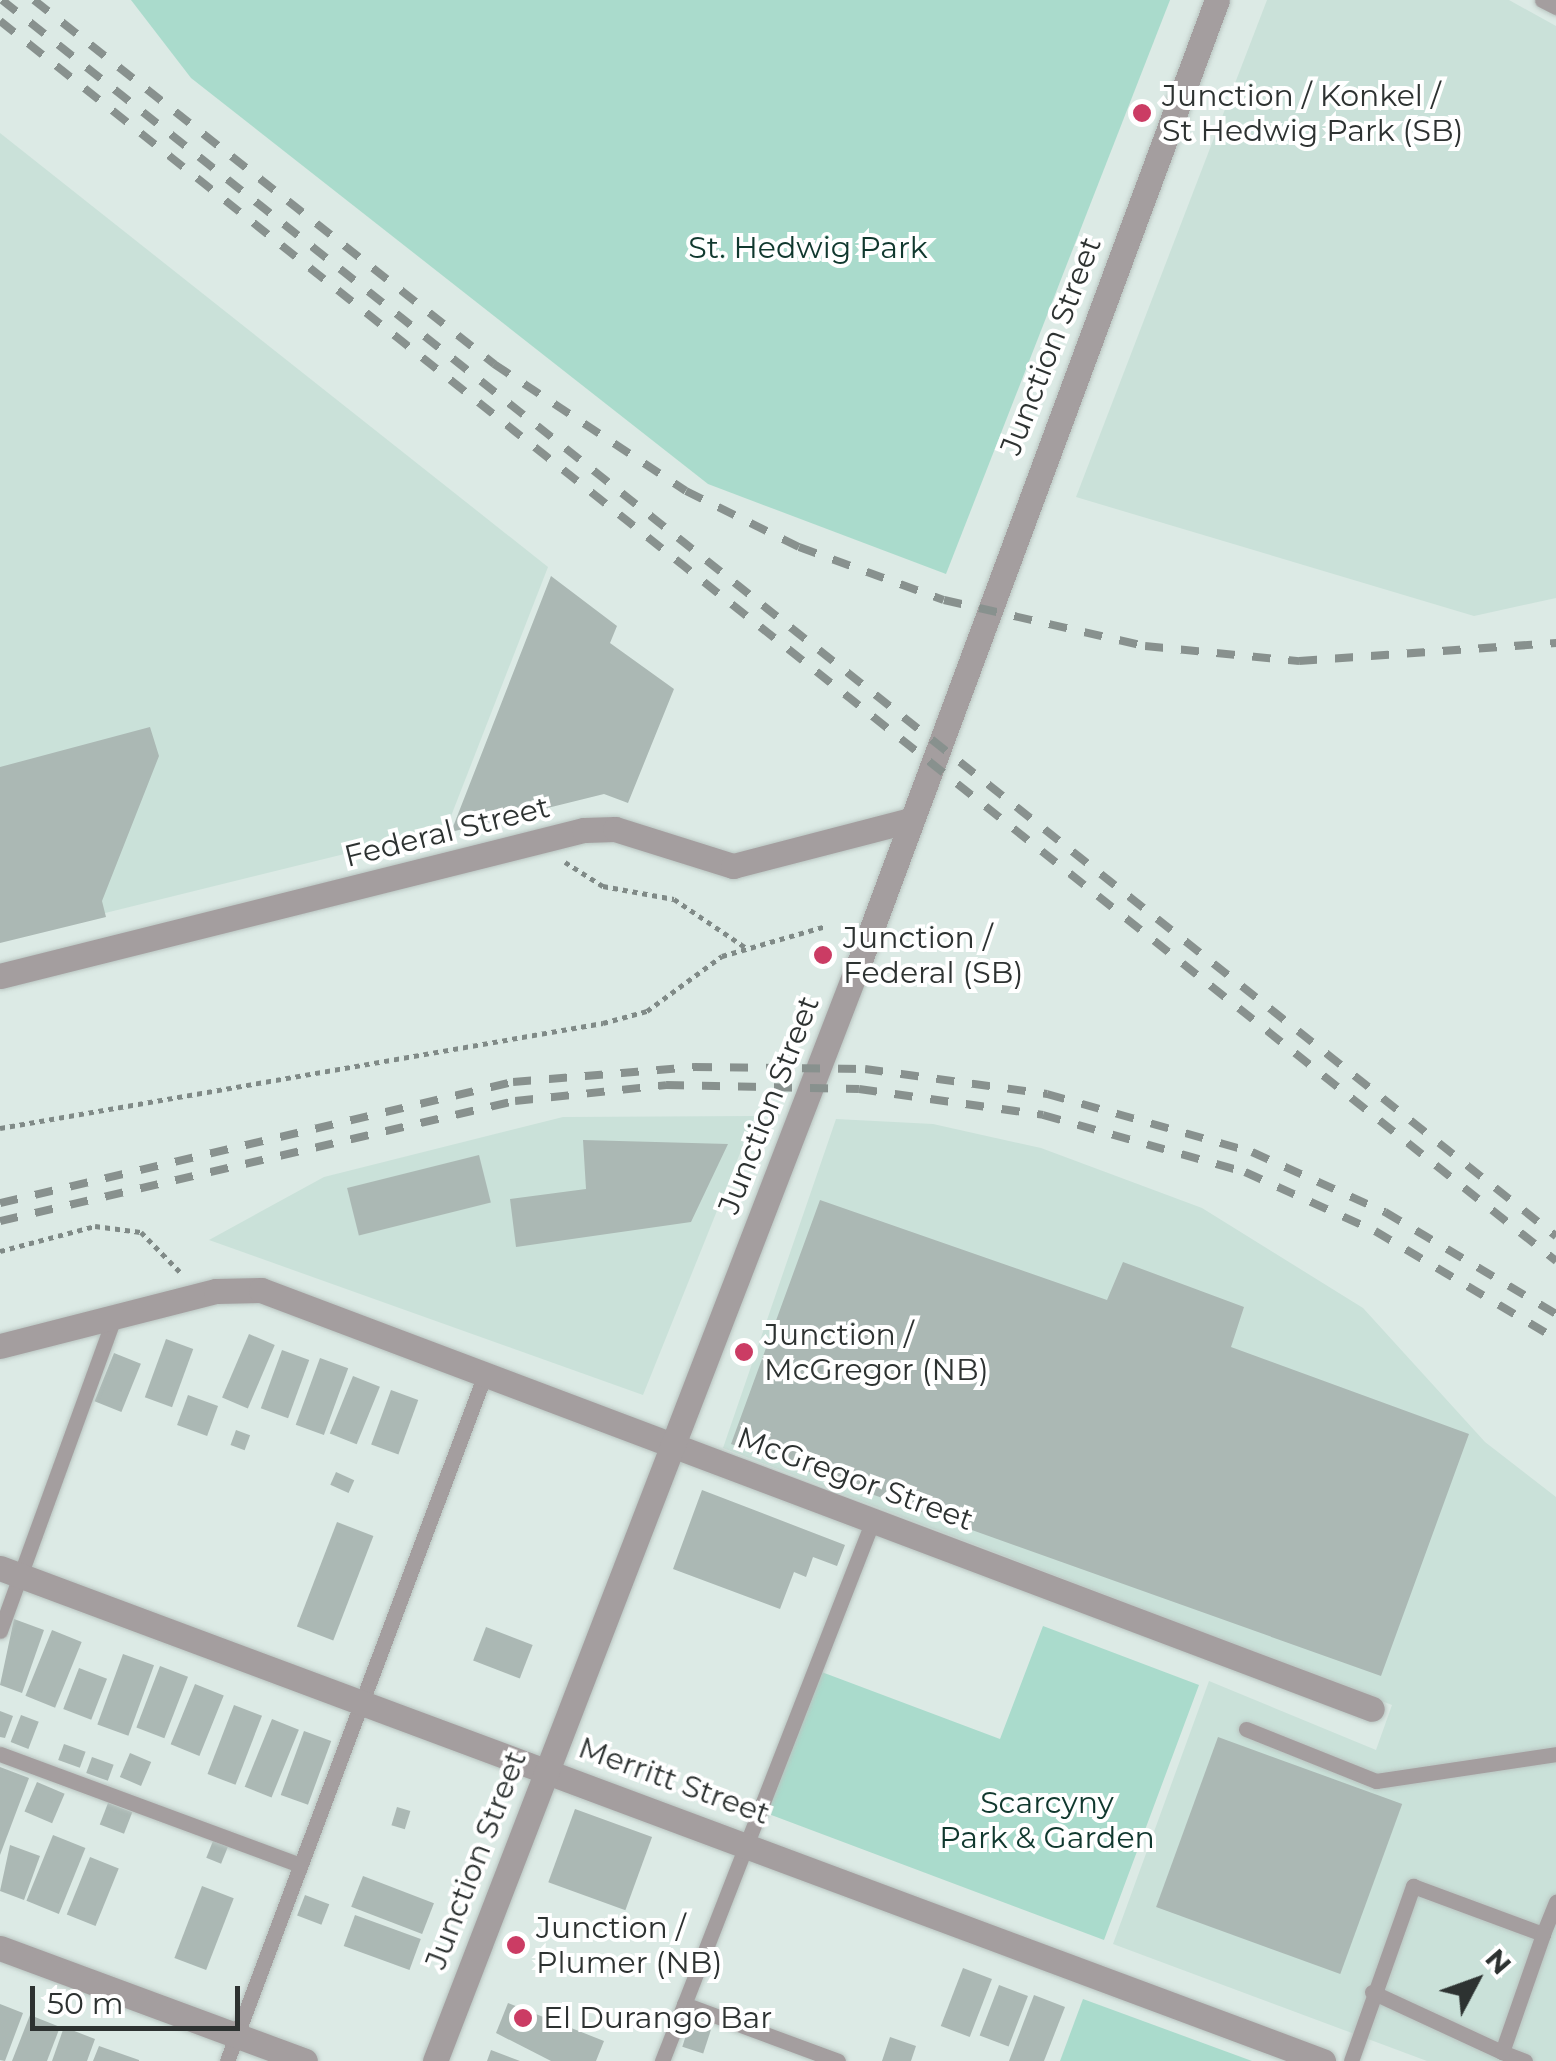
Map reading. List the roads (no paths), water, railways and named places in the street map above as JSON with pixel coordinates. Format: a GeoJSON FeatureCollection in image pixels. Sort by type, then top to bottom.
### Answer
{"type":"FeatureCollection","features":[{"type":"Feature","properties":{"kind":"street","name":"Junction Street"},"geometry":{"type":"LineString","coordinates":[[434,2061],[1217,0]]}},
{"type":"Feature","properties":{"kind":"street","name":"Federal Street"},"geometry":{"type":"LineString","coordinates":[[0,976],[535,843],[615,829],[733,866],[907,821]]}},
{"type":"Feature","properties":{"kind":"street","name":"McGregor Street"},"geometry":{"type":"LineString","coordinates":[[0,1346],[198,1295],[261,1290],[1372,1710]]}},
{"type":"Feature","properties":{"kind":"street","name":"Merritt Street"},"geometry":{"type":"LineString","coordinates":[[11,1572],[749,1842],[1322,2061]]}},
{"type":"Feature","properties":{"kind":"street"},"geometry":{"type":"LineString","coordinates":[[0,1948],[305,2061]]}},
{"type":"Feature","properties":{"kind":"lane"},"geometry":{"type":"LineString","coordinates":[[1542,0],[1556,7]]}},
{"type":"Feature","properties":{"kind":"lane"},"geometry":{"type":"LineString","coordinates":[[0,1631],[11,1572],[114,1316]]}},
{"type":"Feature","properties":{"kind":"lane"},"geometry":{"type":"LineString","coordinates":[[227,2061],[484,1376]]}},
{"type":"Feature","properties":{"kind":"lane"},"geometry":{"type":"LineString","coordinates":[[662,2061],[872,1520]]}},
{"type":"Feature","properties":{"kind":"lane"},"geometry":{"type":"LineString","coordinates":[[1246,1729],[1376,1781],[1556,1754]]}},
{"type":"Feature","properties":{"kind":"lane"},"geometry":{"type":"LineString","coordinates":[[0,1754],[300,1865]]}},
{"type":"Feature","properties":{"kind":"lane"},"geometry":{"type":"LineString","coordinates":[[1351,2061],[1372,1992],[1413,1886],[1543,1934]]}},
{"type":"Feature","properties":{"kind":"lane"},"geometry":{"type":"LineString","coordinates":[[1502,2052],[1556,1902]]}},
{"type":"Feature","properties":{"kind":"lane"},"geometry":{"type":"LineString","coordinates":[[1372,1992],[1525,2061]]}},
{"type":"Feature","properties":{"kind":"lane"},"geometry":{"type":"LineString","coordinates":[[684,2004],[838,2061]]}},
{"type":"Feature","properties":{"kind":"railway"},"geometry":{"type":"LineString","coordinates":[[2,0],[1556,1236]]}},
{"type":"Feature","properties":{"kind":"railway"},"geometry":{"type":"LineString","coordinates":[[34,0],[494,364],[686,491],[799,547],[944,600],[1145,646],[1299,661],[1556,643]]}},
{"type":"Feature","properties":{"kind":"railway"},"geometry":{"type":"LineString","coordinates":[[0,21],[1556,1261]]}},
{"type":"Feature","properties":{"kind":"railway"},"geometry":{"type":"LineString","coordinates":[[0,1203],[513,1082],[694,1067],[865,1069],[1047,1094],[1252,1152],[1385,1212],[1556,1314]]}},
{"type":"Feature","properties":{"kind":"railway"},"geometry":{"type":"LineString","coordinates":[[0,1221],[515,1101],[666,1085],[859,1089],[1043,1115],[1245,1172],[1375,1231],[1556,1339]]}},
{"type":"Feature","properties":{"kind":"place","name":"Junction / Konkel / St Hedwig Park (SB)"},"geometry":{"type":"Point","coordinates":[1142,113]}},
{"type":"Feature","properties":{"kind":"place","name":"Junction / Federal (SB)"},"geometry":{"type":"Point","coordinates":[823,955]}},
{"type":"Feature","properties":{"kind":"place","name":"Junction / McGregor (NB)"},"geometry":{"type":"Point","coordinates":[744,1352]}},
{"type":"Feature","properties":{"kind":"place","name":"Junction / Plumer (NB)"},"geometry":{"type":"Point","coordinates":[516,1945]}},
{"type":"Feature","properties":{"kind":"place","name":"El Durango Bar"},"geometry":{"type":"Point","coordinates":[523,2018]}},
{"type":"Feature","properties":{"kind":"park label","name":"St. Hedwig Park"},"geometry":{"type":"Point","coordinates":[808,248]}},
{"type":"Feature","properties":{"kind":"park label","name":"Scarcyny Park & Garden"},"geometry":{"type":"Point","coordinates":[1047,1820]}}]}
